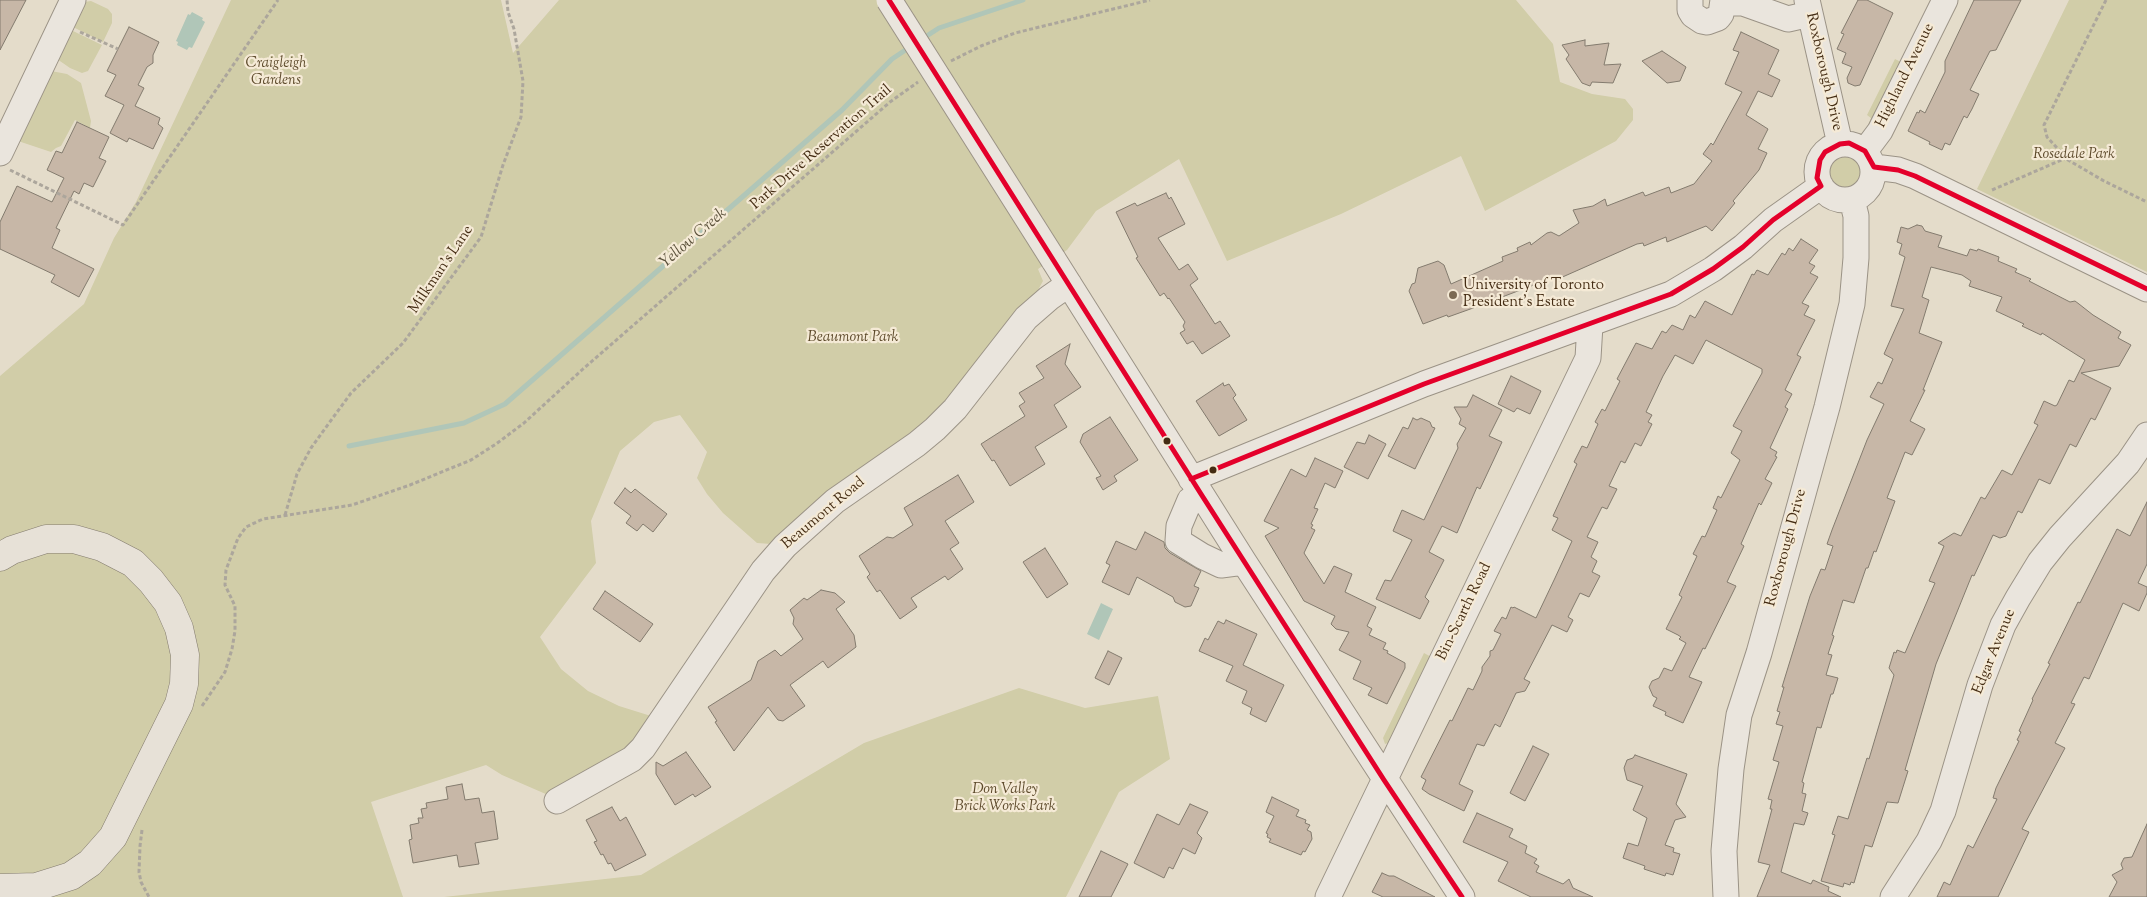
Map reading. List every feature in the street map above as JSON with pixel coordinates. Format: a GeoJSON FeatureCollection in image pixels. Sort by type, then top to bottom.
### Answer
{"type":"FeatureCollection","features":[{"type":"Feature","properties":{"kind":"main road"},"geometry":{"type":"LineString","coordinates":[[0,557],[12,550],[46,539],[74,540],[102,547],[133,563],[151,581],[168,603],[179,628],[185,655],[184,684],[179,704],[123,821],[113,837],[90,863],[58,882],[36,886],[0,888]]}},
{"type":"Feature","properties":{"kind":"street"},"geometry":{"type":"LineString","coordinates":[[4,161],[73,0]]}},
{"type":"Feature","properties":{"kind":"street"},"geometry":{"type":"LineString","coordinates":[[889,0],[1196,487],[1384,780],[1462,897]]}},
{"type":"Feature","properties":{"kind":"street"},"geometry":{"type":"LineString","coordinates":[[1690,0],[1690,10],[1693,15],[1707,22],[1718,18],[1722,14],[1724,2],[1743,3],[1788,19],[1809,7]]}},
{"type":"Feature","properties":{"kind":"street","name":"Highland Avenue"},"geometry":{"type":"LineString","coordinates":[[1869,159],[1880,131],[1944,0]]}},
{"type":"Feature","properties":{"kind":"street","name":"Roxborough Drive"},"geometry":{"type":"LineString","coordinates":[[1809,7],[1840,144]]}},
{"type":"Feature","properties":{"kind":"street"},"geometry":{"type":"LineString","coordinates":[[1869,159],[1874,176],[1867,191],[1852,200],[1834,198],[1821,186],[1818,178],[1820,160],[1824,152],[1840,144],[1849,144],[1869,159],[1915,176],[2147,289]]}},
{"type":"Feature","properties":{"kind":"street"},"geometry":{"type":"LineString","coordinates":[[1244,562],[1221,565],[1178,541],[1179,526],[1196,487],[1424,384],[1671,294],[1693,282],[1735,253],[1773,220],[1821,186]]}},
{"type":"Feature","properties":{"kind":"street","name":"Roxborough Drive"},"geometry":{"type":"LineString","coordinates":[[1726,897],[1724,851],[1731,769],[1740,715],[1827,407],[1852,304],[1856,258],[1856,216],[1852,200]]}},
{"type":"Feature","properties":{"kind":"street","name":"Beaumont Road"},"geometry":{"type":"LineString","coordinates":[[557,801],[632,759],[642,748],[763,571],[784,546],[835,501],[917,444],[935,429],[955,409],[1026,318],[1069,284]]}},
{"type":"Feature","properties":{"kind":"street","name":"Bin-Scarth Road"},"geometry":{"type":"LineString","coordinates":[[1328,897],[1588,358],[1590,324]]}},
{"type":"Feature","properties":{"kind":"street","name":"Edgar Avenue"},"geometry":{"type":"LineString","coordinates":[[1893,897],[1929,842],[1943,811],[1980,685],[2003,625],[2040,562],[2060,537],[2128,463],[2147,435]]}},
{"type":"Feature","properties":{"kind":"path"},"geometry":{"type":"LineString","coordinates":[[4,161],[123,225],[278,0]]}},
{"type":"Feature","properties":{"kind":"path","name":"Milkman's Lane"},"geometry":{"type":"LineString","coordinates":[[285,515],[297,474],[311,448],[351,393],[403,343],[481,237],[503,165],[521,118],[524,81],[507,0]]}},
{"type":"Feature","properties":{"kind":"path"},"geometry":{"type":"LineString","coordinates":[[950,62],[981,46],[1015,33],[1150,0]]}},
{"type":"Feature","properties":{"kind":"path"},"geometry":{"type":"LineString","coordinates":[[2106,0],[2044,125],[2047,136],[2066,158],[2104,181],[2147,202]]}},
{"type":"Feature","properties":{"kind":"path"},"geometry":{"type":"LineString","coordinates":[[62,24],[118,49]]}},
{"type":"Feature","properties":{"kind":"path","name":"Park Drive Reservation Trail"},"geometry":{"type":"LineString","coordinates":[[285,515],[352,505],[410,485],[471,460],[496,444],[524,423],[890,102],[920,81]]}},
{"type":"Feature","properties":{"kind":"path"},"geometry":{"type":"LineString","coordinates":[[1970,203],[1999,186],[2032,174],[2066,158]]}},
{"type":"Feature","properties":{"kind":"green space"},"geometry":{"type":"Polygon","coordinates":[[[231,0],[501,0],[513,53],[559,0],[1516,0],[1553,44],[1560,82],[1592,94],[1625,99],[1633,109],[1633,120],[1616,141],[1485,211],[1461,156],[1341,214],[1227,261],[1179,159],[1096,211],[1067,250],[1038,269],[1043,281],[1038,290],[1013,316],[980,360],[921,429],[897,443],[829,491],[799,516],[771,544],[757,543],[723,513],[707,494],[697,478],[707,452],[680,415],[654,422],[620,451],[591,521],[596,563],[540,637],[561,669],[588,691],[619,706],[651,716],[629,748],[548,795],[502,775],[486,765],[371,802],[403,897],[0,897],[0,376],[84,304],[114,238],[136,202],[231,0]]]}},
{"type":"Feature","properties":{"kind":"green space","name":"Rosedale Park"},"geometry":{"type":"Polygon","coordinates":[[[2069,0],[2147,0],[2147,272],[1977,189],[2069,0]]]}},
{"type":"Feature","properties":{"kind":"green space"},"geometry":{"type":"Polygon","coordinates":[[[91,1],[108,9],[112,14],[112,23],[103,42],[73,27],[84,2],[91,1]]]}},
{"type":"Feature","properties":{"kind":"green space"},"geometry":{"type":"Polygon","coordinates":[[[71,30],[102,45],[88,71],[82,73],[70,68],[57,59],[71,30]]]}},
{"type":"Feature","properties":{"kind":"green space"},"geometry":{"type":"Polygon","coordinates":[[[1895,59],[1905,64],[1864,135],[1871,118],[1867,115],[1895,59]]]}},
{"type":"Feature","properties":{"kind":"green space"},"geometry":{"type":"Polygon","coordinates":[[[51,71],[67,74],[81,83],[91,121],[90,128],[75,120],[61,146],[51,152],[18,141],[51,71]]]}},
{"type":"Feature","properties":{"kind":"green space"},"geometry":{"type":"Polygon","coordinates":[[[1845,157],[1852,158],[1857,162],[1861,167],[1861,181],[1857,186],[1852,190],[1845,191],[1838,190],[1833,186],[1829,181],[1828,174],[1829,167],[1833,162],[1838,158],[1845,157]]]}},
{"type":"Feature","properties":{"kind":"green space"},"geometry":{"type":"Polygon","coordinates":[[[1424,653],[1433,658],[1388,743],[1385,744],[1383,738],[1424,653]]]}},
{"type":"Feature","properties":{"kind":"green space","name":"Don Valley Brick Works Park"},"geometry":{"type":"Polygon","coordinates":[[[1019,688],[1085,708],[1158,696],[1170,759],[1119,792],[1066,897],[444,897],[641,875],[864,743],[1019,688]]]}},
{"type":"Feature","properties":{"kind":"shaded area"},"geometry":{"type":"Polygon","coordinates":[[[192,12],[203,18],[202,20],[205,22],[192,48],[189,47],[187,50],[177,45],[178,42],[176,41],[188,14],[190,15],[192,12]]]}},
{"type":"Feature","properties":{"kind":"shaded area"},"geometry":{"type":"Polygon","coordinates":[[[1101,603],[1113,609],[1099,640],[1087,634],[1101,603]]]}},
{"type":"Feature","properties":{"kind":"building"},"geometry":{"type":"Polygon","coordinates":[[[0,0],[26,0],[0,50],[0,0]]]}},
{"type":"Feature","properties":{"kind":"building"},"geometry":{"type":"Polygon","coordinates":[[[1858,0],[1867,0],[1893,13],[1860,85],[1855,86],[1848,83],[1847,78],[1852,67],[1842,63],[1846,53],[1837,49],[1844,34],[1841,33],[1858,0]]]}},
{"type":"Feature","properties":{"kind":"building"},"geometry":{"type":"Polygon","coordinates":[[[1974,0],[2021,0],[1996,50],[1990,51],[1970,90],[1979,94],[1972,109],[1967,118],[1964,116],[1950,145],[1945,143],[1942,150],[1908,131],[1917,112],[1919,113],[1920,110],[1925,113],[1945,72],[1945,61],[1974,0]]]}},
{"type":"Feature","properties":{"kind":"building"},"geometry":{"type":"Polygon","coordinates":[[[129,27],[159,42],[153,55],[153,63],[147,67],[138,85],[144,88],[135,106],[160,118],[158,124],[163,128],[153,149],[129,138],[127,142],[110,133],[124,105],[105,96],[116,75],[107,71],[129,27]]]}},
{"type":"Feature","properties":{"kind":"building"},"geometry":{"type":"Polygon","coordinates":[[[1741,32],[1779,50],[1768,74],[1780,80],[1772,97],[1758,91],[1746,115],[1768,129],[1758,149],[1767,153],[1759,170],[1733,201],[1735,203],[1712,231],[1706,226],[1667,242],[1666,237],[1644,246],[1643,243],[1637,244],[1558,279],[1557,276],[1476,307],[1423,324],[1409,291],[1412,284],[1415,283],[1418,268],[1438,261],[1444,265],[1451,284],[1503,261],[1502,257],[1518,251],[1517,248],[1530,242],[1531,245],[1547,233],[1551,232],[1559,236],[1579,223],[1573,210],[1593,206],[1605,199],[1607,206],[1643,192],[1645,196],[1669,187],[1671,193],[1694,184],[1712,161],[1703,154],[1711,143],[1713,145],[1742,92],[1725,84],[1739,52],[1733,50],[1741,32]]]}},
{"type":"Feature","properties":{"kind":"building"},"geometry":{"type":"Polygon","coordinates":[[[1585,40],[1585,46],[1609,43],[1604,65],[1621,64],[1613,83],[1592,82],[1590,86],[1582,83],[1566,59],[1569,55],[1562,45],[1585,40]]]}},
{"type":"Feature","properties":{"kind":"building"},"geometry":{"type":"Polygon","coordinates":[[[1662,51],[1686,67],[1680,81],[1667,83],[1642,61],[1662,51]]]}},
{"type":"Feature","properties":{"kind":"building"},"geometry":{"type":"Polygon","coordinates":[[[77,122],[109,137],[99,158],[106,161],[93,187],[84,183],[79,194],[74,191],[56,228],[60,230],[52,248],[94,269],[79,297],[51,282],[55,275],[0,249],[0,222],[17,186],[52,202],[64,178],[47,170],[56,151],[62,153],[77,122]]]}},
{"type":"Feature","properties":{"kind":"building"},"geometry":{"type":"Polygon","coordinates":[[[1166,193],[1169,199],[1171,197],[1185,224],[1158,238],[1179,270],[1188,264],[1198,279],[1190,285],[1215,324],[1220,321],[1230,336],[1202,354],[1193,341],[1187,344],[1180,333],[1185,330],[1183,326],[1185,322],[1169,298],[1164,293],[1160,296],[1136,258],[1138,257],[1116,212],[1135,203],[1137,206],[1166,193]]]}},
{"type":"Feature","properties":{"kind":"building"},"geometry":{"type":"Polygon","coordinates":[[[1917,225],[1922,226],[1925,231],[1942,236],[1938,247],[1967,256],[1970,249],[1977,251],[1978,249],[1999,257],[1998,261],[2017,269],[2015,272],[2031,279],[2029,281],[2070,302],[2075,301],[2093,315],[2121,332],[2118,338],[2131,345],[2119,366],[2081,373],[2111,388],[2095,420],[2091,418],[2076,447],[2070,444],[2050,484],[2039,479],[2022,513],[2018,511],[2006,536],[2000,538],[1993,535],[1974,576],[1972,575],[1936,664],[1905,770],[1908,771],[1898,803],[1887,802],[1872,847],[1865,845],[1854,883],[1851,882],[1850,885],[1844,883],[1843,887],[1821,881],[1835,835],[1832,834],[1838,816],[1848,819],[1867,758],[1869,759],[1894,675],[1889,668],[1894,652],[1896,653],[1897,650],[1905,653],[1935,583],[1929,581],[1944,546],[1938,543],[1954,533],[1961,536],[1981,497],[1985,499],[2002,470],[2012,475],[2038,425],[2034,423],[2044,401],[2055,406],[2057,405],[2069,380],[2074,382],[2085,360],[2042,333],[2041,335],[2022,326],[2024,324],[1996,311],[2002,297],[1969,286],[1971,281],[1962,275],[1931,267],[1922,297],[1929,300],[1919,333],[1942,342],[1923,390],[1925,390],[1910,421],[1925,429],[1912,455],[1905,452],[1887,498],[1895,501],[1876,552],[1874,551],[1868,568],[1866,568],[1854,603],[1843,600],[1832,635],[1834,636],[1828,654],[1832,655],[1826,675],[1838,678],[1821,728],[1817,727],[1802,782],[1804,783],[1802,793],[1806,794],[1802,811],[1808,813],[1804,825],[1794,823],[1781,872],[1811,884],[1813,880],[1829,887],[1828,891],[1841,897],[1757,897],[1770,865],[1758,862],[1772,809],[1770,809],[1772,800],[1768,799],[1779,762],[1773,760],[1783,726],[1776,724],[1780,712],[1777,711],[1784,687],[1782,687],[1810,596],[1821,569],[1825,570],[1833,546],[1827,544],[1832,530],[1867,440],[1884,404],[1870,397],[1878,382],[1882,384],[1893,359],[1884,354],[1904,309],[1891,306],[1905,257],[1899,254],[1902,244],[1897,242],[1901,227],[1908,229],[1917,225]]]}},
{"type":"Feature","properties":{"kind":"building"},"geometry":{"type":"Polygon","coordinates":[[[1801,239],[1818,250],[1809,263],[1815,266],[1810,273],[1818,277],[1802,303],[1809,306],[1804,315],[1815,320],[1797,355],[1801,357],[1785,390],[1792,394],[1785,407],[1788,409],[1770,448],[1777,452],[1775,456],[1777,457],[1765,479],[1772,483],[1761,505],[1759,503],[1741,544],[1744,546],[1727,582],[1736,586],[1689,677],[1702,682],[1683,723],[1665,715],[1666,712],[1653,706],[1657,698],[1653,696],[1649,687],[1652,681],[1659,678],[1664,668],[1672,671],[1686,643],[1679,639],[1681,637],[1666,629],[1682,597],[1679,595],[1697,556],[1693,554],[1702,536],[1705,537],[1717,510],[1713,508],[1718,496],[1721,498],[1740,460],[1731,453],[1742,431],[1733,426],[1762,373],[1762,369],[1706,340],[1693,364],[1675,355],[1663,376],[1646,412],[1652,415],[1648,422],[1652,424],[1641,446],[1635,443],[1625,463],[1621,461],[1609,486],[1617,489],[1607,509],[1602,507],[1587,537],[1598,542],[1591,557],[1597,561],[1592,572],[1600,576],[1589,597],[1580,593],[1568,617],[1573,620],[1567,632],[1552,625],[1524,679],[1530,682],[1525,691],[1516,693],[1500,727],[1495,724],[1484,746],[1477,744],[1459,784],[1473,791],[1464,811],[1429,794],[1422,789],[1426,780],[1421,777],[1468,688],[1473,690],[1482,667],[1490,656],[1490,651],[1493,650],[1501,634],[1494,631],[1502,617],[1506,619],[1511,607],[1536,618],[1572,541],[1552,530],[1558,518],[1553,516],[1577,464],[1574,462],[1582,446],[1587,448],[1598,424],[1595,422],[1602,409],[1605,411],[1620,381],[1617,379],[1636,343],[1652,349],[1662,331],[1666,333],[1672,325],[1683,330],[1690,315],[1695,318],[1705,301],[1732,315],[1752,274],[1754,275],[1757,270],[1768,275],[1782,253],[1785,255],[1789,248],[1793,251],[1801,239]]]}},
{"type":"Feature","properties":{"kind":"building"},"geometry":{"type":"Polygon","coordinates":[[[1070,344],[1065,364],[1081,387],[1054,405],[1067,427],[1035,447],[1045,464],[1010,486],[994,460],[992,461],[981,444],[1025,416],[1019,406],[1025,402],[1019,393],[1044,378],[1036,366],[1070,344]]]}},
{"type":"Feature","properties":{"kind":"building"},"geometry":{"type":"Polygon","coordinates":[[[1511,376],[1541,391],[1530,414],[1517,408],[1514,412],[1498,404],[1511,376]]]}},
{"type":"Feature","properties":{"kind":"building"},"geometry":{"type":"Polygon","coordinates":[[[1223,383],[1224,386],[1229,384],[1236,395],[1233,398],[1247,420],[1219,436],[1196,401],[1223,383]]]}},
{"type":"Feature","properties":{"kind":"building"},"geometry":{"type":"Polygon","coordinates":[[[1473,395],[1502,410],[1489,436],[1502,442],[1480,489],[1477,487],[1457,533],[1442,526],[1429,552],[1444,560],[1425,597],[1429,601],[1420,619],[1376,599],[1385,580],[1391,581],[1412,540],[1393,531],[1402,510],[1424,520],[1458,448],[1457,444],[1466,428],[1459,424],[1461,419],[1454,407],[1467,407],[1473,395]]]}},
{"type":"Feature","properties":{"kind":"building"},"geometry":{"type":"Polygon","coordinates":[[[1110,417],[1138,460],[1114,476],[1117,481],[1103,490],[1096,478],[1101,476],[1080,442],[1083,434],[1110,417]]]}},
{"type":"Feature","properties":{"kind":"building"},"geometry":{"type":"Polygon","coordinates":[[[1413,418],[1417,420],[1421,418],[1430,422],[1432,427],[1435,428],[1415,469],[1388,456],[1403,427],[1408,429],[1413,418]]]}},
{"type":"Feature","properties":{"kind":"building"},"geometry":{"type":"Polygon","coordinates":[[[1369,435],[1386,444],[1368,479],[1344,467],[1357,442],[1365,444],[1369,435]]]}},
{"type":"Feature","properties":{"kind":"building"},"geometry":{"type":"Polygon","coordinates":[[[1315,458],[1343,471],[1335,488],[1325,483],[1314,508],[1318,509],[1311,524],[1313,525],[1311,528],[1315,530],[1304,553],[1324,584],[1334,566],[1352,574],[1345,592],[1376,607],[1367,626],[1372,629],[1369,635],[1386,643],[1383,649],[1405,663],[1405,668],[1387,704],[1368,695],[1372,688],[1353,679],[1361,661],[1339,650],[1349,632],[1336,629],[1331,624],[1335,616],[1304,601],[1265,536],[1279,528],[1264,521],[1291,469],[1306,477],[1315,458]]]}},
{"type":"Feature","properties":{"kind":"building"},"geometry":{"type":"Polygon","coordinates":[[[958,475],[974,502],[945,521],[959,543],[950,549],[963,569],[948,580],[945,576],[911,598],[917,607],[900,619],[880,590],[877,592],[867,577],[870,574],[859,556],[887,537],[893,538],[913,525],[904,508],[958,475]]]}},
{"type":"Feature","properties":{"kind":"building"},"geometry":{"type":"Polygon","coordinates":[[[625,488],[631,493],[635,489],[667,514],[653,532],[643,524],[637,531],[626,523],[631,516],[614,503],[625,488]]]}},
{"type":"Feature","properties":{"kind":"building"},"geometry":{"type":"Polygon","coordinates":[[[2147,502],[2147,564],[2138,583],[2147,587],[2147,593],[2139,611],[2123,603],[2089,679],[2084,677],[2071,703],[2075,704],[2055,743],[2065,748],[2022,829],[2029,832],[1998,897],[1937,897],[1944,882],[1950,885],[1968,845],[1973,848],[1997,799],[1993,798],[1996,788],[2019,741],[2017,740],[2021,732],[2019,731],[2032,699],[2078,602],[2080,603],[2117,529],[2130,536],[2147,502]]]}},
{"type":"Feature","properties":{"kind":"building"},"geometry":{"type":"Polygon","coordinates":[[[1145,532],[1164,542],[1165,548],[1170,553],[1201,571],[1194,586],[1199,588],[1191,606],[1185,607],[1175,602],[1173,597],[1137,577],[1129,595],[1102,582],[1110,565],[1106,563],[1116,541],[1136,550],[1145,532]]]}},
{"type":"Feature","properties":{"kind":"building"},"geometry":{"type":"Polygon","coordinates":[[[1045,548],[1068,584],[1047,598],[1023,562],[1045,548]]]}},
{"type":"Feature","properties":{"kind":"building"},"geometry":{"type":"Polygon","coordinates":[[[821,590],[835,593],[845,602],[836,609],[854,635],[856,647],[828,668],[823,661],[790,685],[805,706],[783,721],[778,720],[768,707],[734,751],[715,722],[717,721],[708,707],[751,680],[758,661],[775,650],[781,656],[803,639],[793,624],[794,618],[790,610],[804,598],[807,600],[821,590]]]}},
{"type":"Feature","properties":{"kind":"building"},"geometry":{"type":"Polygon","coordinates":[[[605,591],[653,624],[640,642],[593,609],[605,591]]]}},
{"type":"Feature","properties":{"kind":"building"},"geometry":{"type":"Polygon","coordinates":[[[1226,620],[1257,634],[1243,665],[1284,685],[1266,722],[1250,714],[1252,708],[1242,703],[1247,691],[1226,681],[1233,666],[1199,651],[1205,638],[1208,640],[1218,621],[1224,624],[1226,620]]]}},
{"type":"Feature","properties":{"kind":"building"},"geometry":{"type":"Polygon","coordinates":[[[1108,651],[1122,658],[1109,685],[1095,678],[1108,651]]]}},
{"type":"Feature","properties":{"kind":"building"},"geometry":{"type":"Polygon","coordinates":[[[1533,746],[1549,754],[1525,801],[1510,793],[1533,746]]]}},
{"type":"Feature","properties":{"kind":"building"},"geometry":{"type":"Polygon","coordinates":[[[686,752],[711,787],[695,797],[693,794],[675,805],[656,774],[656,762],[663,766],[686,752]]]}},
{"type":"Feature","properties":{"kind":"building"},"geometry":{"type":"Polygon","coordinates":[[[1635,755],[1687,774],[1676,804],[1686,817],[1675,820],[1665,845],[1674,848],[1673,852],[1680,854],[1673,875],[1666,873],[1665,876],[1644,869],[1645,866],[1623,858],[1628,843],[1638,846],[1647,818],[1633,810],[1643,786],[1627,780],[1624,768],[1627,760],[1635,755]]]}},
{"type":"Feature","properties":{"kind":"building"},"geometry":{"type":"Polygon","coordinates":[[[462,784],[465,800],[479,798],[482,813],[494,811],[498,839],[475,843],[479,864],[459,867],[457,855],[413,863],[409,840],[412,839],[410,825],[419,823],[418,818],[423,818],[421,809],[427,808],[426,803],[448,799],[446,787],[462,784]]]}},
{"type":"Feature","properties":{"kind":"building"},"geometry":{"type":"Polygon","coordinates":[[[1272,797],[1299,810],[1296,816],[1306,820],[1305,823],[1310,825],[1307,830],[1311,832],[1312,839],[1305,852],[1303,851],[1301,855],[1269,842],[1271,839],[1267,837],[1268,834],[1266,833],[1274,816],[1266,812],[1272,797]]]}},
{"type":"Feature","properties":{"kind":"building"},"geometry":{"type":"Polygon","coordinates":[[[1190,804],[1208,812],[1197,833],[1202,838],[1195,854],[1183,848],[1173,869],[1169,867],[1164,878],[1134,863],[1157,814],[1179,825],[1190,804]]]}},
{"type":"Feature","properties":{"kind":"building"},"geometry":{"type":"Polygon","coordinates":[[[612,807],[620,821],[626,817],[646,855],[615,871],[611,863],[608,864],[603,854],[601,855],[594,842],[597,841],[586,820],[612,807]]]}},
{"type":"Feature","properties":{"kind":"building"},"geometry":{"type":"Polygon","coordinates":[[[1477,813],[1513,829],[1509,837],[1527,846],[1525,853],[1537,859],[1534,863],[1539,866],[1536,872],[1563,884],[1569,879],[1573,888],[1593,897],[1531,897],[1498,881],[1508,862],[1463,842],[1477,813]]]}},
{"type":"Feature","properties":{"kind":"building"},"geometry":{"type":"Polygon","coordinates":[[[2147,824],[2147,897],[2109,897],[2117,882],[2112,875],[2123,869],[2121,864],[2124,858],[2132,857],[2147,824]]]}},
{"type":"Feature","properties":{"kind":"building"},"geometry":{"type":"Polygon","coordinates":[[[1101,851],[1128,864],[1111,897],[1079,897],[1101,851]]]}},
{"type":"Feature","properties":{"kind":"building"},"geometry":{"type":"Polygon","coordinates":[[[1382,873],[1394,876],[1435,897],[1383,897],[1372,892],[1382,873]]]}},
{"type":"Feature","properties":{"kind":"waterway","name":"Yellow Creek"},"geometry":{"type":"LineString","coordinates":[[922,39],[939,28],[1023,0]]}},
{"type":"Feature","properties":{"kind":"waterway","name":"Yellow Creek"},"geometry":{"type":"LineString","coordinates":[[349,446],[464,423],[505,404],[842,110],[892,59],[910,47]]}},
{"type":"Feature","properties":{"kind":"transit line"},"geometry":{"type":"LineString","coordinates":[[889,0],[1201,494],[1384,780],[1462,897]]}},
{"type":"Feature","properties":{"kind":"transit line"},"geometry":{"type":"LineString","coordinates":[[1191,479],[1424,384],[1671,294],[1713,269],[1743,247],[1773,220],[1821,186],[1817,178],[1820,160],[1825,152],[1840,144],[1849,143],[1865,151],[1874,167],[1898,170],[1915,176],[2147,289]]}},
{"type":"Feature","properties":{"kind":"place","name":"University of Toronto President's Estate"},"geometry":{"type":"Point","coordinates":[1453,295]}},
{"type":"Feature","properties":{"kind":"park label","name":"Craigleigh Gardens"},"geometry":{"type":"Point","coordinates":[276,72]}},
{"type":"Feature","properties":{"kind":"park label","name":"Beaumont Park"},"geometry":{"type":"Point","coordinates":[853,338]}}]}
